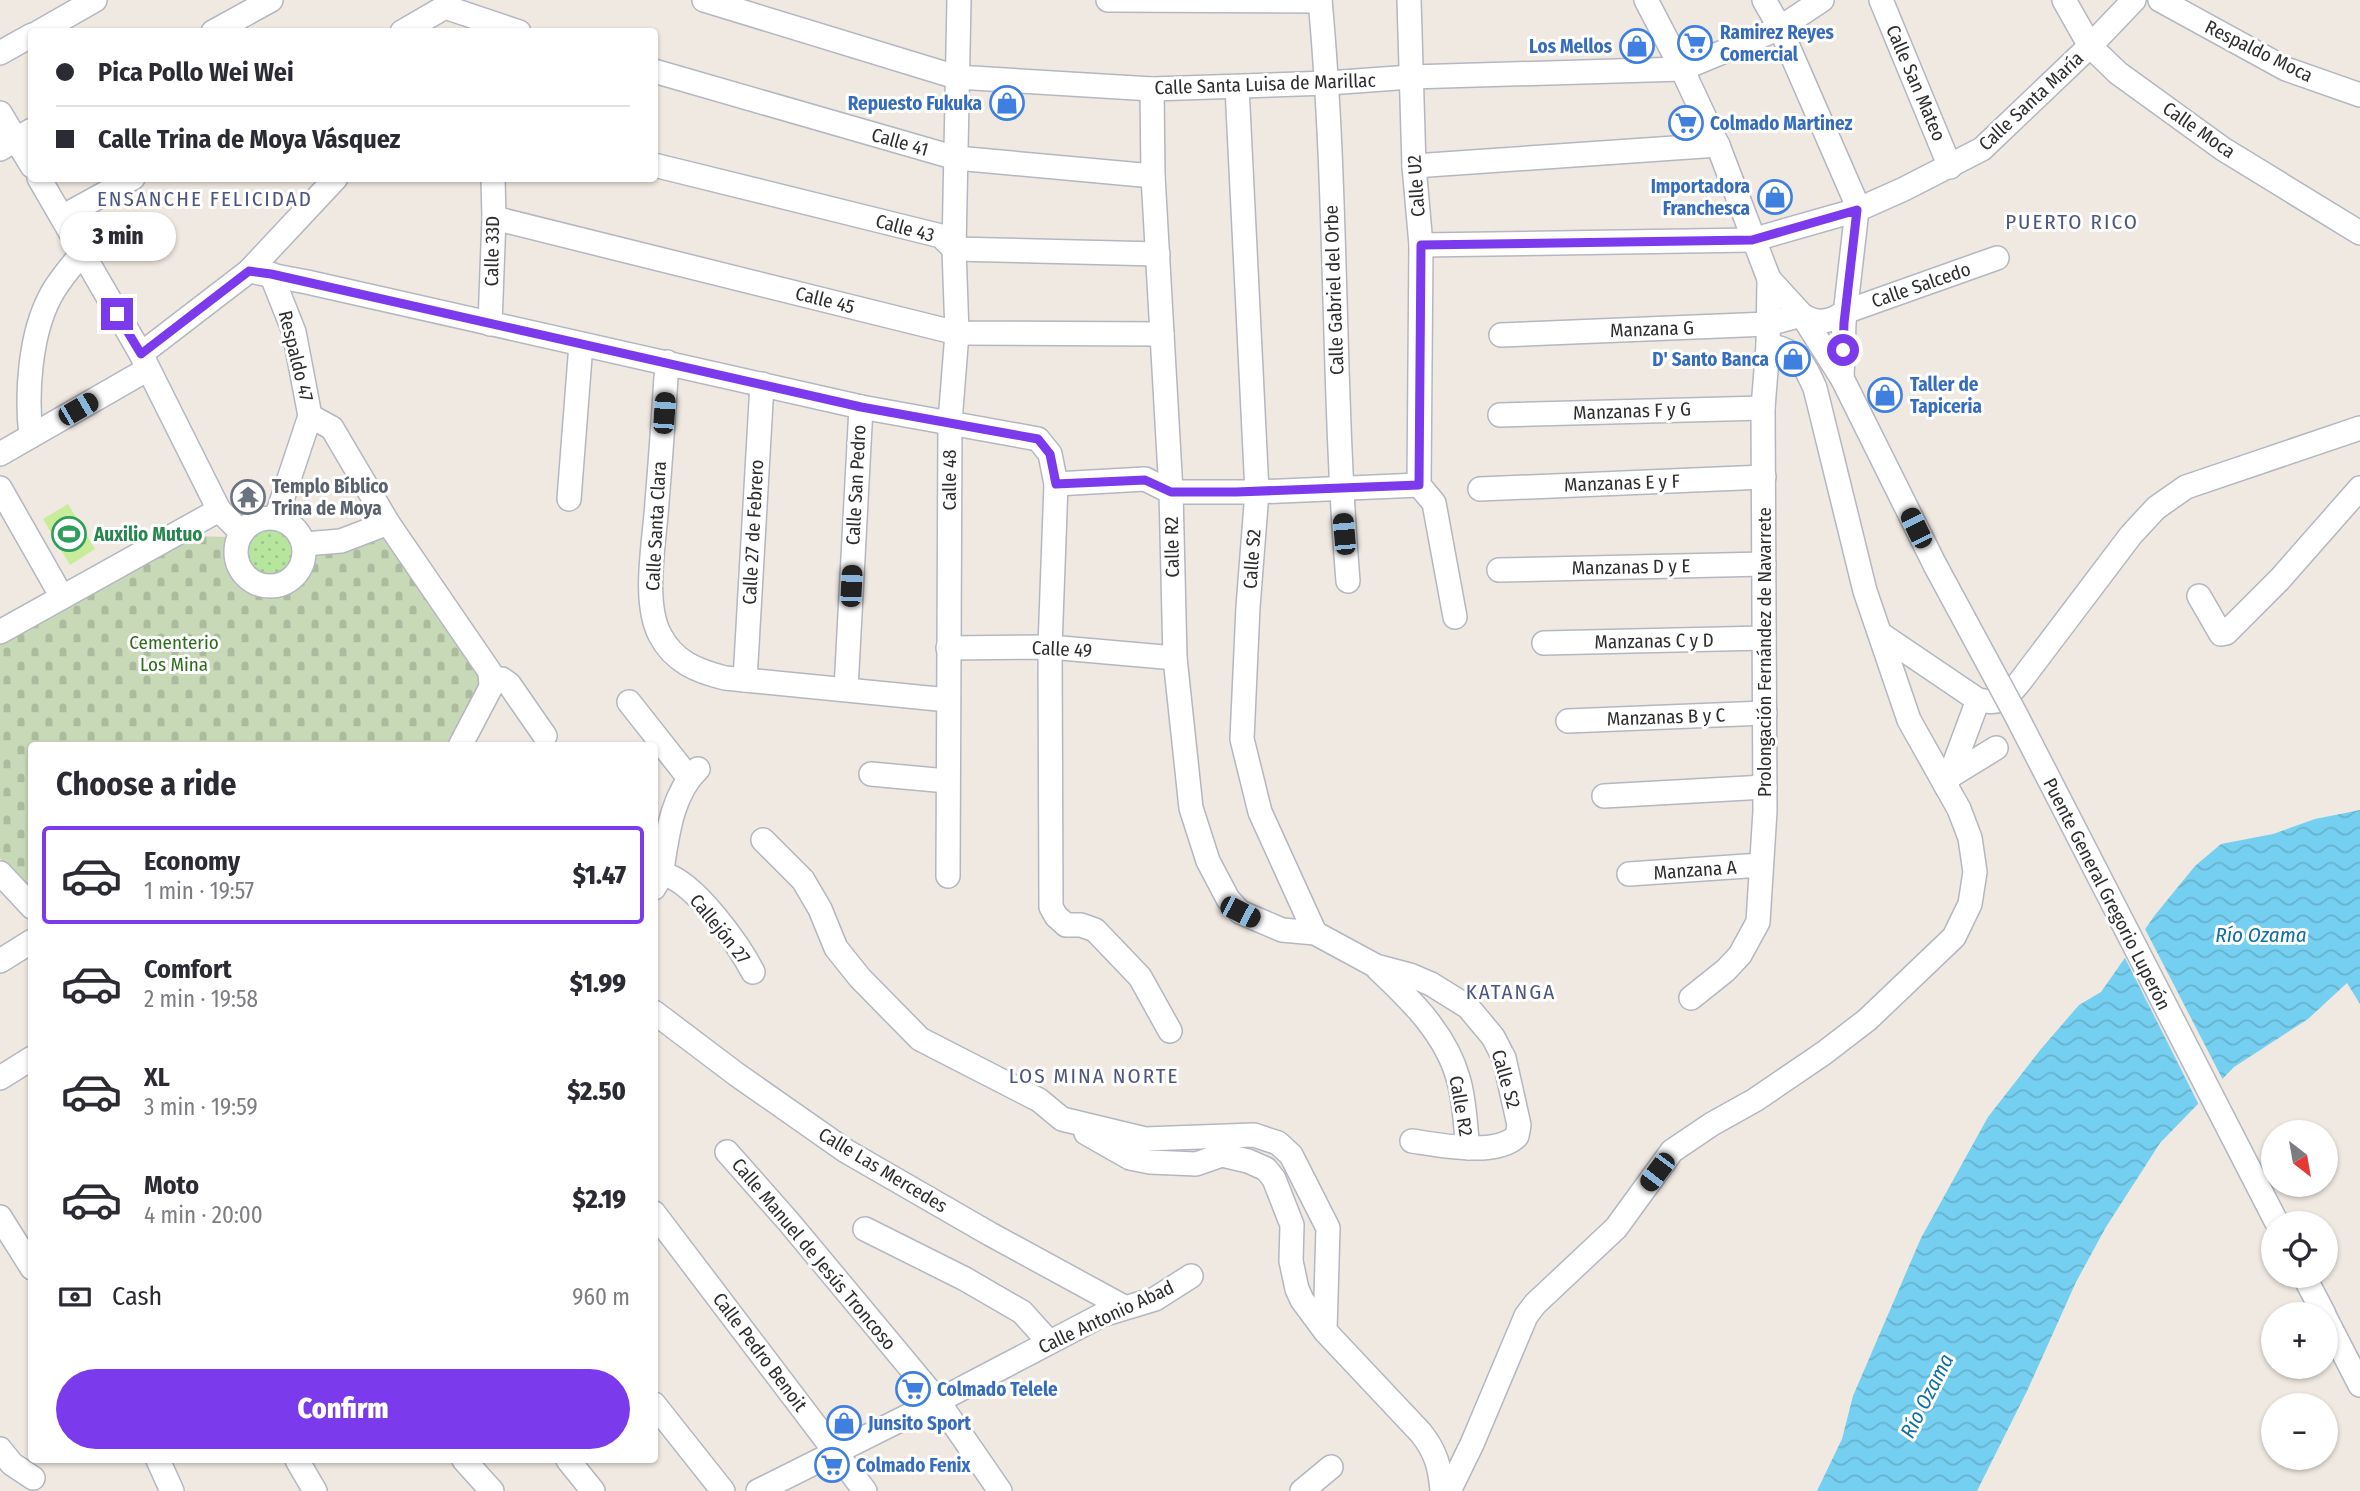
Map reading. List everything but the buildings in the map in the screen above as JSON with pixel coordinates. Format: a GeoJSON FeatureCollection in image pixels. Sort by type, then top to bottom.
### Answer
{"type":"FeatureCollection","features":[{"type":"Feature","properties":{"kind":"street"},"geometry":{"type":"LineString","coordinates":[[45,28],[95,0]]}},
{"type":"Feature","properties":{"kind":"street"},"geometry":{"type":"LineString","coordinates":[[220,28],[271,0]]}},
{"type":"Feature","properties":{"kind":"street","name":"Calle Santa Luisa de Marillac"},"geometry":{"type":"LineString","coordinates":[[704,0],[956,77],[1152,89],[1328,83],[1411,77],[1682,69],[1780,29],[1822,0]]}},
{"type":"Feature","properties":{"kind":"street","name":"Calle 48"},"geometry":{"type":"LineString","coordinates":[[948,876],[950,422],[957,333],[954,249],[959,0]]}},
{"type":"Feature","properties":{"kind":"street"},"geometry":{"type":"LineString","coordinates":[[1108,0],[1320,0]]}},
{"type":"Feature","properties":{"kind":"street","name":"Calle Gabriel del Orbe"},"geometry":{"type":"LineString","coordinates":[[1320,0],[1328,83],[1340,487],[1348,581]]}},
{"type":"Feature","properties":{"kind":"street","name":"Calle U2"},"geometry":{"type":"LineString","coordinates":[[1409,0],[1414,166],[1421,245],[1419,485]]}},
{"type":"Feature","properties":{"kind":"street"},"geometry":{"type":"LineString","coordinates":[[1646,0],[1718,145],[1769,279]]}},
{"type":"Feature","properties":{"kind":"street"},"geometry":{"type":"LineString","coordinates":[[1764,0],[1780,29],[1855,200],[1857,210],[1845,312],[1842,378]]}},
{"type":"Feature","properties":{"kind":"street","name":"Calle San Mateo"},"geometry":{"type":"LineString","coordinates":[[1881,0],[1950,167]]}},
{"type":"Feature","properties":{"kind":"street","name":"Calle Moca"},"geometry":{"type":"LineString","coordinates":[[2064,0],[2090,46],[2118,73],[2223,149],[2360,233]]}},
{"type":"Feature","properties":{"kind":"street","name":"Calle Santa María"},"geometry":{"type":"LineString","coordinates":[[1421,245],[1752,240],[1857,210],[1950,167],[1991,142],[2134,0]]}},
{"type":"Feature","properties":{"kind":"street","name":"Respaldo Moca"},"geometry":{"type":"LineString","coordinates":[[2160,0],[2286,69],[2360,95]]}},
{"type":"Feature","properties":{"kind":"street"},"geometry":{"type":"LineString","coordinates":[[443,4],[508,28]]}},
{"type":"Feature","properties":{"kind":"street"},"geometry":{"type":"LineString","coordinates":[[408,28],[443,4]]}},
{"type":"Feature","properties":{"kind":"street"},"geometry":{"type":"LineString","coordinates":[[434,28],[443,4]]}},
{"type":"Feature","properties":{"kind":"street"},"geometry":{"type":"LineString","coordinates":[[0,53],[28,37]]}},
{"type":"Feature","properties":{"kind":"street","name":"Calle 41"},"geometry":{"type":"LineString","coordinates":[[658,72],[956,158],[1153,176]]}},
{"type":"Feature","properties":{"kind":"street","name":"Calle S2"},"geometry":{"type":"LineString","coordinates":[[1237,87],[1257,492],[1242,739],[1263,822],[1315,933]]}},
{"type":"Feature","properties":{"kind":"street","name":"Calle R2"},"geometry":{"type":"LineString","coordinates":[[1152,89],[1153,176],[1171,492],[1175,658],[1191,808],[1208,862],[1228,899],[1240,912],[1282,930],[1315,933]]}},
{"type":"Feature","properties":{"kind":"street"},"geometry":{"type":"LineString","coordinates":[[0,113],[28,159]]}},
{"type":"Feature","properties":{"kind":"street"},"geometry":{"type":"LineString","coordinates":[[1414,166],[1718,145]]}},
{"type":"Feature","properties":{"kind":"street","name":"Calle 43"},"geometry":{"type":"LineString","coordinates":[[658,167],[941,236],[954,249],[1158,254]]}},
{"type":"Feature","properties":{"kind":"street"},"geometry":{"type":"LineString","coordinates":[[41,182],[144,362],[219,510],[242,533]]}},
{"type":"Feature","properties":{"kind":"street"},"geometry":{"type":"LineString","coordinates":[[62,217],[126,182]]}},
{"type":"Feature","properties":{"kind":"street"},"geometry":{"type":"LineString","coordinates":[[0,454],[144,362],[260,272],[333,182]]}},
{"type":"Feature","properties":{"kind":"street","name":"Calle 33D"},"geometry":{"type":"LineString","coordinates":[[490,324],[494,218],[492,182]]}},
{"type":"Feature","properties":{"kind":"street","name":"Calle 45"},"geometry":{"type":"LineString","coordinates":[[494,218],[957,333],[1162,334]]}},
{"type":"Feature","properties":{"kind":"street"},"geometry":{"type":"LineString","coordinates":[[31,436],[29,394],[41,317],[51,295],[82,253]]}},
{"type":"Feature","properties":{"kind":"street","name":"Calle Salcedo"},"geometry":{"type":"LineString","coordinates":[[1802,315],[1811,321],[1834,320],[1845,312],[1997,258]]}},
{"type":"Feature","properties":{"kind":"street"},"geometry":{"type":"LineString","coordinates":[[260,272],[861,407],[1038,439],[1050,454],[1056,484],[1050,647],[1051,907],[1066,925],[1081,925],[1095,930],[1140,977],[1170,1031]]}},
{"type":"Feature","properties":{"kind":"street","name":"Respaldo 47"},"geometry":{"type":"LineString","coordinates":[[260,272],[294,332],[310,416],[276,518]]}},
{"type":"Feature","properties":{"kind":"street","name":"Puente General Gregorio Luperón"},"geometry":{"type":"LineString","coordinates":[[1769,279],[1802,315],[1842,378],[1935,565],[2271,1211]]}},
{"type":"Feature","properties":{"kind":"street","name":"Prolongación Fernández de Navarrete"},"geometry":{"type":"LineString","coordinates":[[1691,998],[1726,970],[1749,941],[1758,922],[1765,787],[1763,408],[1769,279]]}},
{"type":"Feature","properties":{"kind":"street","name":"Manzana G"},"geometry":{"type":"LineString","coordinates":[[1501,335],[1768,335],[1802,315]]}},
{"type":"Feature","properties":{"kind":"street"},"geometry":{"type":"LineString","coordinates":[[1448,1491],[1463,1463],[1530,1310],[1616,1228],[1672,1152],[1712,1124],[1755,1100],[1867,1020],[1954,937],[1970,904],[1975,872],[1970,838],[1949,781],[1909,720],[1865,592],[1815,388],[1804,364],[1768,335]]}},
{"type":"Feature","properties":{"kind":"street"},"geometry":{"type":"LineString","coordinates":[[569,499],[581,344]]}},
{"type":"Feature","properties":{"kind":"street","name":"Calle Santa Clara"},"geometry":{"type":"LineString","coordinates":[[667,362],[651,591],[658,632],[681,661],[700,672],[745,680],[948,700]]}},
{"type":"Feature","properties":{"kind":"street","name":"Calle 27 de Febrero"},"geometry":{"type":"LineString","coordinates":[[745,680],[762,384]]}},
{"type":"Feature","properties":{"kind":"street","name":"Calle San Pedro"},"geometry":{"type":"LineString","coordinates":[[846,689],[861,407]]}},
{"type":"Feature","properties":{"kind":"street","name":"Manzanas F y G"},"geometry":{"type":"LineString","coordinates":[[1500,415],[1763,408]]}},
{"type":"Feature","properties":{"kind":"street"},"geometry":{"type":"LineString","coordinates":[[310,416],[332,428],[388,523],[490,672],[491,687],[462,742]]}},
{"type":"Feature","properties":{"kind":"street"},"geometry":{"type":"LineString","coordinates":[[1881,635],[1978,700],[1996,703],[2009,695],[2131,536],[2156,508],[2186,487],[2360,428]]}},
{"type":"Feature","properties":{"kind":"street","name":"Manzanas E y F"},"geometry":{"type":"LineString","coordinates":[[1480,489],[1764,477]]}},
{"type":"Feature","properties":{"kind":"street"},"geometry":{"type":"LineString","coordinates":[[1056,484],[1145,480],[1171,492],[1257,492],[1419,485],[1434,503],[1455,617]]}},
{"type":"Feature","properties":{"kind":"street"},"geometry":{"type":"LineString","coordinates":[[0,488],[62,597]]}},
{"type":"Feature","properties":{"kind":"street"},"geometry":{"type":"LineString","coordinates":[[2199,596],[2221,634],[2226,633],[2280,579],[2360,488]]}},
{"type":"Feature","properties":{"kind":"street"},"geometry":{"type":"LineString","coordinates":[[0,632],[219,510]]}},
{"type":"Feature","properties":{"kind":"street"},"geometry":{"type":"LineString","coordinates":[[276,518],[294,527],[304,544],[304,555],[295,575],[275,585],[264,585],[245,575],[239,565],[237,543],[251,524],[276,518]]}},
{"type":"Feature","properties":{"kind":"street"},"geometry":{"type":"LineString","coordinates":[[304,544],[341,541],[388,523]]}},
{"type":"Feature","properties":{"kind":"street","name":"Manzanas D y E"},"geometry":{"type":"LineString","coordinates":[[1499,570],[1764,564]]}},
{"type":"Feature","properties":{"kind":"street","name":"Manzanas C y D"},"geometry":{"type":"LineString","coordinates":[[1544,643],[1764,638]]}},
{"type":"Feature","properties":{"kind":"street","name":"Calle 49"},"geometry":{"type":"LineString","coordinates":[[948,648],[1050,647],[1175,658]]}},
{"type":"Feature","properties":{"kind":"street"},"geometry":{"type":"LineString","coordinates":[[491,679],[502,679],[509,684],[545,736]]}},
{"type":"Feature","properties":{"kind":"street"},"geometry":{"type":"LineString","coordinates":[[1949,781],[1978,700]]}},
{"type":"Feature","properties":{"kind":"street"},"geometry":{"type":"LineString","coordinates":[[628,702],[693,774],[670,822],[658,882]]}},
{"type":"Feature","properties":{"kind":"street","name":"Manzanas B y C"},"geometry":{"type":"LineString","coordinates":[[1568,721],[1765,713]]}},
{"type":"Feature","properties":{"kind":"street"},"geometry":{"type":"LineString","coordinates":[[1949,781],[1996,748]]}},
{"type":"Feature","properties":{"kind":"street"},"geometry":{"type":"LineString","coordinates":[[871,774],[947,781]]}},
{"type":"Feature","properties":{"kind":"street"},"geometry":{"type":"LineString","coordinates":[[1604,796],[1765,787]]}},
{"type":"Feature","properties":{"kind":"street"},"geometry":{"type":"LineString","coordinates":[[763,840],[803,880],[820,909],[836,948],[860,978],[920,1039],[1039,1101],[1062,1119],[1130,1158],[1150,1162],[1196,1164],[1222,1155],[1248,1161],[1266,1169],[1274,1179],[1292,1225],[1291,1261],[1302,1300],[1325,1331],[1434,1449],[1440,1465],[1442,1491]]}},
{"type":"Feature","properties":{"kind":"street","name":"Manzana A"},"geometry":{"type":"LineString","coordinates":[[1629,874],[1762,865]]}},
{"type":"Feature","properties":{"kind":"street"},"geometry":{"type":"LineString","coordinates":[[0,873],[28,903]]}},
{"type":"Feature","properties":{"kind":"street","name":"Callejón 27"},"geometry":{"type":"LineString","coordinates":[[658,882],[670,876],[705,905],[738,947],[753,972]]}},
{"type":"Feature","properties":{"kind":"street"},"geometry":{"type":"LineString","coordinates":[[1315,933],[1376,966]]}},
{"type":"Feature","properties":{"kind":"street"},"geometry":{"type":"LineString","coordinates":[[0,961],[28,944]]}},
{"type":"Feature","properties":{"kind":"street","name":"Calle R2"},"geometry":{"type":"LineString","coordinates":[[1376,966],[1422,1014],[1449,1056],[1459,1079],[1468,1148]]}},
{"type":"Feature","properties":{"kind":"street","name":"Calle S2"},"geometry":{"type":"LineString","coordinates":[[1376,966],[1410,975],[1460,1001],[1483,1023],[1504,1058],[1519,1125],[1517,1136],[1506,1143],[1468,1148]]}},
{"type":"Feature","properties":{"kind":"street","name":"Calle Las Mercedes"},"geometry":{"type":"LineString","coordinates":[[658,1016],[846,1151],[1124,1307]]}},
{"type":"Feature","properties":{"kind":"street"},"geometry":{"type":"LineString","coordinates":[[0,1078],[28,1062]]}},
{"type":"Feature","properties":{"kind":"street"},"geometry":{"type":"LineString","coordinates":[[1062,1119],[1145,1139],[1254,1135],[1278,1143],[1291,1156],[1328,1228],[1325,1331]]}},
{"type":"Feature","properties":{"kind":"street"},"geometry":{"type":"LineString","coordinates":[[1412,1141],[1468,1148]]}},
{"type":"Feature","properties":{"kind":"street","name":"Calle Manuel de Jesús Troncoso"},"geometry":{"type":"LineString","coordinates":[[727,1152],[788,1220],[938,1401],[1000,1491]]}},
{"type":"Feature","properties":{"kind":"street"},"geometry":{"type":"LineString","coordinates":[[0,1217],[28,1262]]}},
{"type":"Feature","properties":{"kind":"street","name":"Calle Pedro Benoit"},"geometry":{"type":"LineString","coordinates":[[658,1218],[865,1491]]}},
{"type":"Feature","properties":{"kind":"street"},"geometry":{"type":"LineString","coordinates":[[865,1229],[965,1279],[1022,1312],[1049,1342]]}},
{"type":"Feature","properties":{"kind":"street","name":"Calle Antonio Abad"},"geometry":{"type":"LineString","coordinates":[[758,1491],[1102,1315],[1155,1299],[1191,1276]]}},
{"type":"Feature","properties":{"kind":"street"},"geometry":{"type":"LineString","coordinates":[[2338,1342],[2360,1385]]}},
{"type":"Feature","properties":{"kind":"street"},"geometry":{"type":"LineString","coordinates":[[658,1409],[723,1491]]}},
{"type":"Feature","properties":{"kind":"street"},"geometry":{"type":"LineString","coordinates":[[0,1449],[12,1464],[34,1476]]}},
{"type":"Feature","properties":{"kind":"street"},"geometry":{"type":"LineString","coordinates":[[159,1463],[172,1491]]}},
{"type":"Feature","properties":{"kind":"street"},"geometry":{"type":"LineString","coordinates":[[299,1463],[315,1491]]}},
{"type":"Feature","properties":{"kind":"street"},"geometry":{"type":"LineString","coordinates":[[467,1463],[492,1491]]}},
{"type":"Feature","properties":{"kind":"street"},"geometry":{"type":"LineString","coordinates":[[570,1463],[593,1491]]}},
{"type":"Feature","properties":{"kind":"street"},"geometry":{"type":"LineString","coordinates":[[1302,1491],[1331,1467]]}},
{"type":"Feature","properties":{"kind":"green space","name":"Auxilio Mutuo"},"geometry":{"type":"Polygon","coordinates":[[[68,504],[95,549],[70,565],[43,519],[68,504]]]}},
{"type":"Feature","properties":{"kind":"green space"},"geometry":{"type":"Polygon","coordinates":[[[265,523],[277,523],[292,531],[300,546],[300,558],[292,573],[277,581],[265,581],[250,573],[242,558],[242,546],[250,531],[265,523]]]}},
{"type":"Feature","properties":{"kind":"green space","name":"Cementerio Los Mina"},"geometry":{"type":"Polygon","coordinates":[[[193,536],[229,537],[230,561],[238,582],[254,594],[266,595],[280,592],[298,582],[306,573],[315,552],[383,538],[483,681],[450,742],[28,742],[28,889],[0,858],[0,645],[193,536]]]}},
{"type":"Feature","properties":{"kind":"water","name":"Río Ozama"},"geometry":{"type":"Polygon","coordinates":[[[2360,810],[2360,1004],[2347,983],[2308,1019],[2234,1067],[2160,1143],[2106,1227],[2076,1282],[2027,1391],[1977,1491],[1817,1491],[1842,1439],[1853,1396],[1921,1238],[1988,1117],[2041,1049],[2079,1005],[2101,992],[2155,915],[2195,866],[2221,844],[2273,834],[2315,819],[2360,810]]]}},
{"type":"Feature","properties":{"kind":"pier"},"geometry":{"type":"Polygon","coordinates":[[[2143,925],[2224,1082],[2200,1107],[2123,954],[2143,925]]]}},
{"type":"Feature","properties":{"kind":"place","name":"Ramirez Reyes Comercial"},"geometry":{"type":"Point","coordinates":[1695,43]}},
{"type":"Feature","properties":{"kind":"place","name":"Los Mellos"},"geometry":{"type":"Point","coordinates":[1637,46]}},
{"type":"Feature","properties":{"kind":"place","name":"Repuesto Fukuka"},"geometry":{"type":"Point","coordinates":[1007,103]}},
{"type":"Feature","properties":{"kind":"place","name":"Colmado Martinez"},"geometry":{"type":"Point","coordinates":[1686,123]}},
{"type":"Feature","properties":{"kind":"place","name":"Importadora Franchesca"},"geometry":{"type":"Point","coordinates":[1775,197]}},
{"type":"Feature","properties":{"kind":"place","name":"D' Santo Banca"},"geometry":{"type":"Point","coordinates":[1793,359]}},
{"type":"Feature","properties":{"kind":"place","name":"Taller de Tapiceria"},"geometry":{"type":"Point","coordinates":[1885,395]}},
{"type":"Feature","properties":{"kind":"place","name":"Templo Bíblico Trina de Moya"},"geometry":{"type":"Point","coordinates":[248,497]}},
{"type":"Feature","properties":{"kind":"place","name":"Auxilio Mutuo"},"geometry":{"type":"Point","coordinates":[69,534]}},
{"type":"Feature","properties":{"kind":"place","name":"Colmado Telele"},"geometry":{"type":"Point","coordinates":[913,1389]}},
{"type":"Feature","properties":{"kind":"place","name":"Junsito Sport"},"geometry":{"type":"Point","coordinates":[844,1423]}},
{"type":"Feature","properties":{"kind":"place","name":"Colmado Fenix"},"geometry":{"type":"Point","coordinates":[832,1465]}},
{"type":"Feature","properties":{"kind":"district","name":"ENSANCHE FELICIDAD"},"geometry":{"type":"Point","coordinates":[205,199]}},
{"type":"Feature","properties":{"kind":"district","name":"PUERTO RICO"},"geometry":{"type":"Point","coordinates":[2072,222]}},
{"type":"Feature","properties":{"kind":"district","name":"KATANGA"},"geometry":{"type":"Point","coordinates":[1511,992]}},
{"type":"Feature","properties":{"kind":"district","name":"LOS MINA NORTE"},"geometry":{"type":"Point","coordinates":[1094,1076]}},
{"type":"Feature","properties":{"kind":"route"},"geometry":{"type":"LineString","coordinates":[[117,314],[141,354],[249,271],[271,274],[861,407],[1038,439],[1050,454],[1056,484],[1145,480],[1171,492],[1257,492],[1419,485],[1421,245],[1752,240],[1857,210],[1843,350]]}}]}
